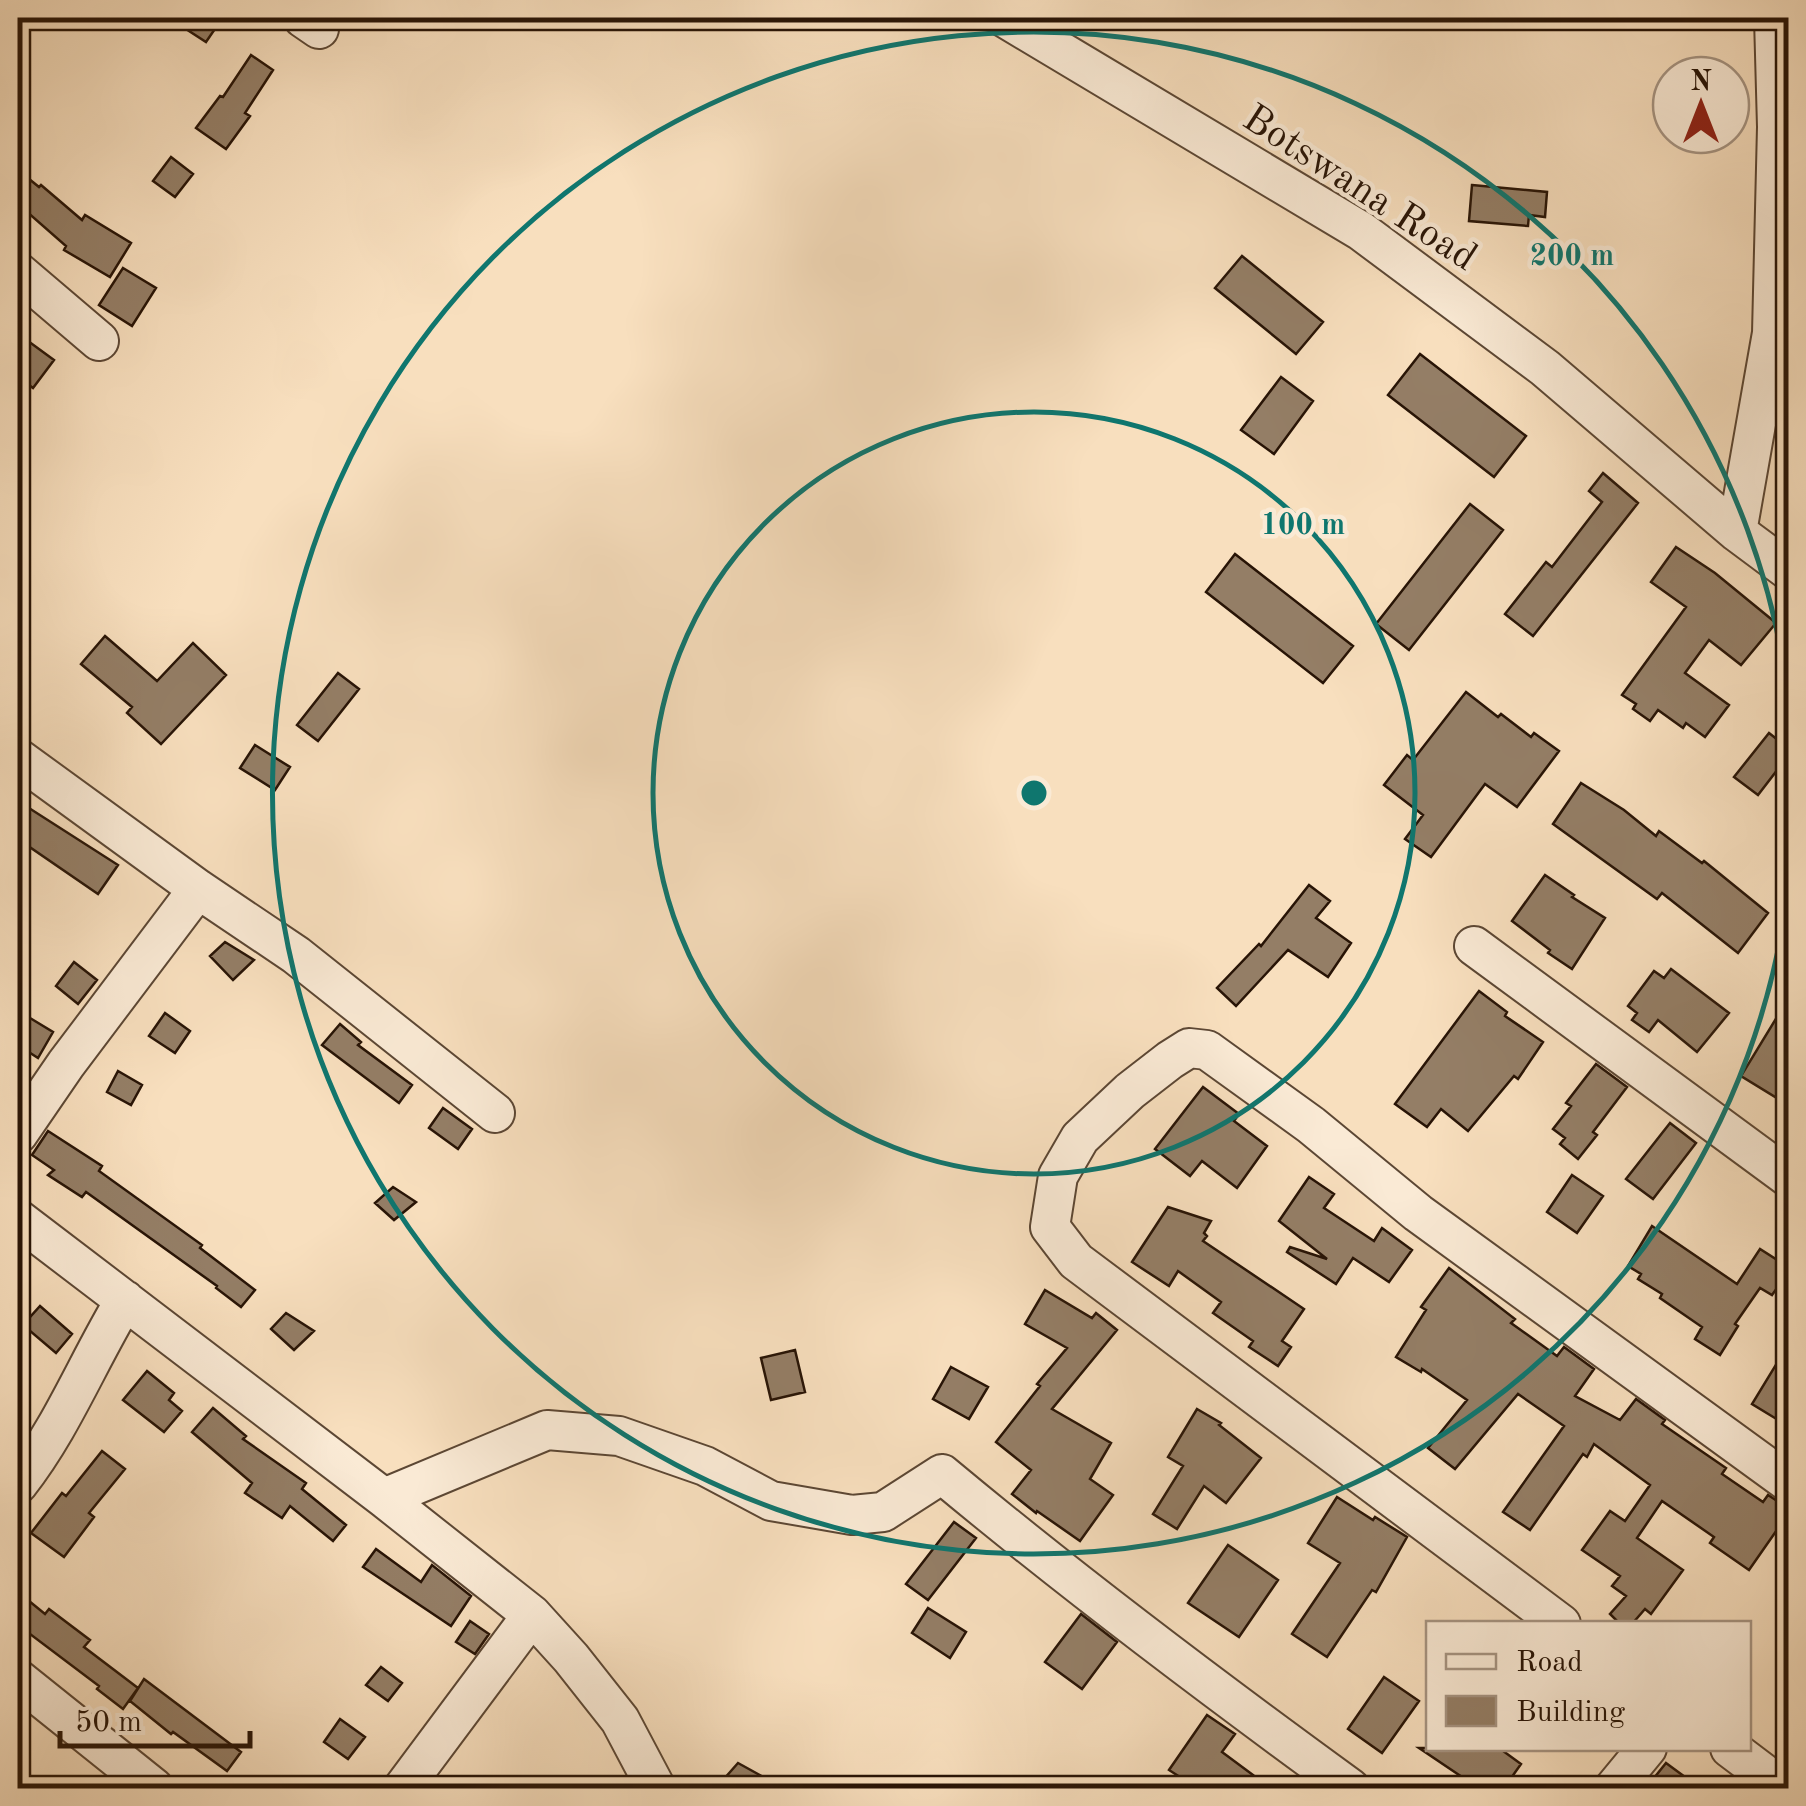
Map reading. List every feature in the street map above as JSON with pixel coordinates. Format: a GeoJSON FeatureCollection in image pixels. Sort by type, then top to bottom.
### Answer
{"type":"FeatureCollection","features":[{"type":"Feature","properties":{"kind":"street","name":"Botswana Road"},"geometry":{"type":"LineString","coordinates":[[1005,18],[1362,231],[1546,368],[1736,532],[1788,570]]}},
{"type":"Feature","properties":{"kind":"street"},"geometry":{"type":"LineString","coordinates":[[1736,532],[1772,334],[1782,126],[1774,18]]}},
{"type":"Feature","properties":{"kind":"street"},"geometry":{"type":"LineString","coordinates":[[18,272],[99,342]]}},
{"type":"Feature","properties":{"kind":"street"},"geometry":{"type":"LineString","coordinates":[[18,758],[296,955],[494,1113]]}},
{"type":"Feature","properties":{"kind":"street"},"geometry":{"type":"LineString","coordinates":[[18,1134],[198,889]]}},
{"type":"Feature","properties":{"kind":"street"},"geometry":{"type":"LineString","coordinates":[[1474,946],[1788,1177]]}},
{"type":"Feature","properties":{"kind":"street"},"geometry":{"type":"LineString","coordinates":[[1557,1621],[1076,1261],[1050,1227],[1058,1176],[1080,1138],[1170,1060],[1189,1048],[1206,1050],[1228,1064],[1418,1213],[1788,1482]]}},
{"type":"Feature","properties":{"kind":"street"},"geometry":{"type":"LineString","coordinates":[[18,1219],[532,1615],[620,1720],[656,1788]]}},
{"type":"Feature","properties":{"kind":"street"},"geometry":{"type":"LineString","coordinates":[[18,1484],[41,1455],[125,1300]]}},
{"type":"Feature","properties":{"kind":"street"},"geometry":{"type":"LineString","coordinates":[[384,1498],[548,1430],[619,1436],[705,1466],[771,1502],[852,1515],[883,1512],[942,1474],[1161,1648],[1350,1788]]}},
{"type":"Feature","properties":{"kind":"street"},"geometry":{"type":"LineString","coordinates":[[402,1788],[532,1615]]}},
{"type":"Feature","properties":{"kind":"street"},"geometry":{"type":"LineString","coordinates":[[18,1679],[154,1788]]}},
{"type":"Feature","properties":{"kind":"street"},"geometry":{"type":"LineString","coordinates":[[1614,1788],[1645,1751]]}},
{"type":"Feature","properties":{"kind":"street"},"geometry":{"type":"LineString","coordinates":[[1734,1751],[1783,1788]]}},
{"type":"Feature","properties":{"kind":"building"},"geometry":{"type":"Polygon","coordinates":[[[169,18],[203,18],[217,26],[206,42],[169,18]]]}},
{"type":"Feature","properties":{"kind":"building"},"geometry":{"type":"Polygon","coordinates":[[[251,55],[273,70],[245,113],[250,116],[226,149],[196,128],[251,55]]]}},
{"type":"Feature","properties":{"kind":"building"},"geometry":{"type":"Polygon","coordinates":[[[171,157],[193,174],[175,197],[153,181],[171,157]]]}},
{"type":"Feature","properties":{"kind":"building"},"geometry":{"type":"Polygon","coordinates":[[[18,170],[82,220],[85,215],[131,243],[110,277],[64,250],[66,246],[18,204],[18,170]]]}},
{"type":"Feature","properties":{"kind":"building"},"geometry":{"type":"Polygon","coordinates":[[[1472,185],[1547,192],[1545,217],[1529,215],[1528,226],[1469,221],[1472,185]]]}},
{"type":"Feature","properties":{"kind":"building"},"geometry":{"type":"Polygon","coordinates":[[[1242,256],[1323,322],[1296,354],[1215,288],[1242,256]]]}},
{"type":"Feature","properties":{"kind":"building"},"geometry":{"type":"Polygon","coordinates":[[[123,268],[156,288],[132,326],[99,305],[123,268]]]}},
{"type":"Feature","properties":{"kind":"building"},"geometry":{"type":"Polygon","coordinates":[[[28,341],[54,360],[33,388],[18,377],[18,356],[28,341]]]}},
{"type":"Feature","properties":{"kind":"building"},"geometry":{"type":"Polygon","coordinates":[[[1420,354],[1526,436],[1494,477],[1388,395],[1420,354]]]}},
{"type":"Feature","properties":{"kind":"building"},"geometry":{"type":"Polygon","coordinates":[[[1281,377],[1313,401],[1274,454],[1241,430],[1281,377]]]}},
{"type":"Feature","properties":{"kind":"building"},"geometry":{"type":"Polygon","coordinates":[[[1603,473],[1638,503],[1533,636],[1505,614],[1546,562],[1552,567],[1602,502],[1589,491],[1603,473]]]}},
{"type":"Feature","properties":{"kind":"building"},"geometry":{"type":"Polygon","coordinates":[[[1470,504],[1503,530],[1409,650],[1376,624],[1470,504]]]}},
{"type":"Feature","properties":{"kind":"building"},"geometry":{"type":"Polygon","coordinates":[[[1676,547],[1776,623],[1741,665],[1709,640],[1685,673],[1729,705],[1705,737],[1686,723],[1683,728],[1658,710],[1650,721],[1622,695],[1686,607],[1651,582],[1676,547]]]}},
{"type":"Feature","properties":{"kind":"building"},"geometry":{"type":"Polygon","coordinates":[[[1235,554],[1353,646],[1323,683],[1206,592],[1235,554]]]}},
{"type":"Feature","properties":{"kind":"building"},"geometry":{"type":"Polygon","coordinates":[[[105,636],[157,681],[193,643],[226,675],[161,744],[127,713],[132,707],[81,664],[105,636]]]}},
{"type":"Feature","properties":{"kind":"building"},"geometry":{"type":"Polygon","coordinates":[[[338,673],[359,689],[318,741],[297,725],[338,673]]]}},
{"type":"Feature","properties":{"kind":"building"},"geometry":{"type":"Polygon","coordinates":[[[1466,692],[1498,717],[1501,714],[1531,737],[1534,733],[1559,751],[1517,807],[1485,784],[1431,857],[1405,839],[1423,815],[1384,785],[1407,755],[1413,760],[1466,692]]]}},
{"type":"Feature","properties":{"kind":"building"},"geometry":{"type":"Polygon","coordinates":[[[1769,733],[1788,748],[1788,756],[1758,795],[1734,777],[1769,733]]]}},
{"type":"Feature","properties":{"kind":"building"},"geometry":{"type":"Polygon","coordinates":[[[255,745],[290,767],[275,790],[240,768],[255,745]]]}},
{"type":"Feature","properties":{"kind":"building"},"geometry":{"type":"Polygon","coordinates":[[[1581,783],[1656,836],[1659,831],[1704,861],[1768,913],[1738,953],[1662,893],[1657,899],[1553,824],[1581,783]]]}},
{"type":"Feature","properties":{"kind":"building"},"geometry":{"type":"Polygon","coordinates":[[[18,801],[118,865],[98,894],[18,839],[18,801]]]}},
{"type":"Feature","properties":{"kind":"building"},"geometry":{"type":"Polygon","coordinates":[[[1545,875],[1605,918],[1572,969],[1512,921],[1545,875]]]}},
{"type":"Feature","properties":{"kind":"building"},"geometry":{"type":"Polygon","coordinates":[[[1309,885],[1330,901],[1316,918],[1351,943],[1328,977],[1288,950],[1236,1006],[1217,988],[1261,946],[1309,885]]]}},
{"type":"Feature","properties":{"kind":"building"},"geometry":{"type":"Polygon","coordinates":[[[225,942],[254,960],[233,980],[210,956],[225,942]]]}},
{"type":"Feature","properties":{"kind":"building"},"geometry":{"type":"Polygon","coordinates":[[[74,962],[97,980],[78,1004],[56,986],[74,962]]]}},
{"type":"Feature","properties":{"kind":"building"},"geometry":{"type":"Polygon","coordinates":[[[1671,969],[1729,1013],[1697,1052],[1658,1020],[1649,1032],[1632,1020],[1637,1013],[1628,1006],[1654,971],[1664,978],[1671,969]]]}},
{"type":"Feature","properties":{"kind":"building"},"geometry":{"type":"Polygon","coordinates":[[[1479,991],[1507,1012],[1505,1016],[1543,1042],[1518,1079],[1514,1076],[1468,1131],[1441,1109],[1427,1127],[1395,1104],[1479,991]]]}},
{"type":"Feature","properties":{"kind":"building"},"geometry":{"type":"Polygon","coordinates":[[[1788,999],[1788,1105],[1741,1076],[1788,999]]]}},
{"type":"Feature","properties":{"kind":"building"},"geometry":{"type":"Polygon","coordinates":[[[165,1013],[190,1031],[175,1053],[149,1036],[165,1013]]]}},
{"type":"Feature","properties":{"kind":"building"},"geometry":{"type":"Polygon","coordinates":[[[30,1018],[53,1032],[38,1058],[18,1045],[30,1018]]]}},
{"type":"Feature","properties":{"kind":"building"},"geometry":{"type":"Polygon","coordinates":[[[340,1024],[361,1042],[358,1045],[412,1085],[399,1103],[322,1045],[340,1024]]]}},
{"type":"Feature","properties":{"kind":"building"},"geometry":{"type":"Polygon","coordinates":[[[1596,1064],[1627,1087],[1578,1159],[1560,1144],[1565,1138],[1553,1129],[1571,1106],[1566,1103],[1596,1064]]]}},
{"type":"Feature","properties":{"kind":"building"},"geometry":{"type":"Polygon","coordinates":[[[118,1071],[142,1085],[131,1105],[107,1092],[118,1071]]]}},
{"type":"Feature","properties":{"kind":"building"},"geometry":{"type":"Polygon","coordinates":[[[1203,1087],[1239,1114],[1234,1121],[1267,1146],[1237,1188],[1202,1161],[1190,1176],[1155,1149],[1203,1087]]]}},
{"type":"Feature","properties":{"kind":"building"},"geometry":{"type":"Polygon","coordinates":[[[443,1108],[472,1129],[458,1149],[429,1128],[443,1108]]]}},
{"type":"Feature","properties":{"kind":"building"},"geometry":{"type":"Polygon","coordinates":[[[1670,1123],[1696,1143],[1653,1199],[1626,1179],[1670,1123]]]}},
{"type":"Feature","properties":{"kind":"building"},"geometry":{"type":"Polygon","coordinates":[[[48,1131],[102,1166],[99,1171],[202,1245],[200,1248],[255,1290],[241,1307],[86,1192],[82,1197],[48,1175],[54,1170],[32,1155],[48,1131]]]}},
{"type":"Feature","properties":{"kind":"building"},"geometry":{"type":"Polygon","coordinates":[[[1572,1175],[1603,1196],[1577,1233],[1547,1212],[1572,1175]]]}},
{"type":"Feature","properties":{"kind":"building"},"geometry":{"type":"Polygon","coordinates":[[[1309,1177],[1334,1194],[1324,1208],[1374,1241],[1382,1228],[1412,1250],[1389,1282],[1353,1258],[1336,1284],[1287,1252],[1290,1247],[1327,1259],[1279,1221],[1309,1177]]]}},
{"type":"Feature","properties":{"kind":"building"},"geometry":{"type":"Polygon","coordinates":[[[393,1187],[416,1202],[394,1220],[375,1203],[393,1187]]]}},
{"type":"Feature","properties":{"kind":"building"},"geometry":{"type":"Polygon","coordinates":[[[1168,1207],[1211,1221],[1203,1241],[1304,1309],[1282,1341],[1291,1347],[1278,1366],[1249,1347],[1253,1341],[1213,1313],[1221,1302],[1178,1271],[1169,1286],[1132,1262],[1168,1207]]]}},
{"type":"Feature","properties":{"kind":"building"},"geometry":{"type":"Polygon","coordinates":[[[1652,1226],[1737,1284],[1760,1249],[1788,1267],[1788,1297],[1777,1288],[1772,1295],[1760,1288],[1735,1324],[1738,1326],[1720,1355],[1695,1339],[1702,1327],[1660,1298],[1662,1294],[1638,1279],[1641,1274],[1628,1266],[1652,1226]]]}},
{"type":"Feature","properties":{"kind":"building"},"geometry":{"type":"Polygon","coordinates":[[[1449,1268],[1515,1319],[1511,1323],[1557,1356],[1564,1347],[1594,1369],[1575,1396],[1620,1420],[1636,1399],[1665,1420],[1662,1424],[1726,1468],[1722,1474],[1763,1502],[1768,1495],[1788,1508],[1788,1514],[1749,1570],[1710,1543],[1714,1537],[1662,1501],[1637,1538],[1683,1570],[1651,1614],[1645,1609],[1635,1621],[1617,1621],[1610,1614],[1626,1596],[1612,1586],[1620,1576],[1582,1550],[1610,1511],[1625,1521],[1650,1485],[1594,1444],[1530,1530],[1503,1512],[1564,1426],[1518,1394],[1455,1469],[1428,1448],[1467,1400],[1422,1369],[1421,1372],[1396,1357],[1426,1310],[1421,1307],[1449,1268]]]}},
{"type":"Feature","properties":{"kind":"building"},"geometry":{"type":"Polygon","coordinates":[[[1045,1290],[1092,1318],[1096,1313],[1117,1330],[1052,1409],[1111,1443],[1090,1479],[1113,1495],[1080,1541],[1012,1494],[1031,1470],[996,1442],[1067,1348],[1025,1324],[1045,1290]]]}},
{"type":"Feature","properties":{"kind":"building"},"geometry":{"type":"Polygon","coordinates":[[[40,1306],[72,1334],[56,1353],[23,1325],[40,1306]]]}},
{"type":"Feature","properties":{"kind":"building"},"geometry":{"type":"Polygon","coordinates":[[[286,1313],[314,1331],[294,1350],[271,1329],[286,1313]]]}},
{"type":"Feature","properties":{"kind":"building"},"geometry":{"type":"Polygon","coordinates":[[[1788,1345],[1788,1426],[1752,1404],[1788,1345]]]}},
{"type":"Feature","properties":{"kind":"building"},"geometry":{"type":"Polygon","coordinates":[[[795,1350],[805,1392],[771,1400],[761,1358],[795,1350]]]}},
{"type":"Feature","properties":{"kind":"building"},"geometry":{"type":"Polygon","coordinates":[[[951,1367],[988,1387],[969,1419],[933,1399],[951,1367]]]}},
{"type":"Feature","properties":{"kind":"building"},"geometry":{"type":"Polygon","coordinates":[[[147,1371],[174,1393],[169,1400],[182,1411],[164,1432],[123,1400],[147,1371]]]}},
{"type":"Feature","properties":{"kind":"building"},"geometry":{"type":"Polygon","coordinates":[[[213,1408],[246,1436],[243,1439],[306,1483],[302,1489],[346,1525],[333,1541],[290,1506],[282,1518],[245,1493],[252,1483],[192,1432],[213,1408]]]}},
{"type":"Feature","properties":{"kind":"building"},"geometry":{"type":"Polygon","coordinates":[[[1197,1409],[1221,1423],[1261,1458],[1226,1503],[1204,1486],[1177,1529],[1153,1514],[1183,1466],[1168,1457],[1197,1409]]]}},
{"type":"Feature","properties":{"kind":"building"},"geometry":{"type":"Polygon","coordinates":[[[102,1451],[125,1469],[89,1513],[94,1517],[64,1557],[31,1533],[102,1451]]]}},
{"type":"Feature","properties":{"kind":"building"},"geometry":{"type":"Polygon","coordinates":[[[1337,1497],[1407,1537],[1376,1592],[1372,1590],[1327,1657],[1292,1634],[1340,1563],[1308,1543],[1337,1497]]]}},
{"type":"Feature","properties":{"kind":"building"},"geometry":{"type":"Polygon","coordinates":[[[954,1522],[976,1538],[928,1600],[906,1584],[954,1522]]]}},
{"type":"Feature","properties":{"kind":"building"},"geometry":{"type":"Polygon","coordinates":[[[1228,1545],[1278,1580],[1239,1637],[1188,1603],[1228,1545]]]}},
{"type":"Feature","properties":{"kind":"building"},"geometry":{"type":"Polygon","coordinates":[[[376,1549],[421,1582],[432,1565],[471,1596],[451,1626],[363,1567],[376,1549]]]}},
{"type":"Feature","properties":{"kind":"building"},"geometry":{"type":"Polygon","coordinates":[[[18,1592],[45,1614],[49,1609],[90,1640],[84,1647],[138,1688],[123,1709],[18,1625],[18,1592]]]}},
{"type":"Feature","properties":{"kind":"building"},"geometry":{"type":"Polygon","coordinates":[[[928,1608],[966,1632],[950,1658],[912,1633],[928,1608]]]}},
{"type":"Feature","properties":{"kind":"building"},"geometry":{"type":"Polygon","coordinates":[[[1081,1614],[1117,1642],[1082,1689],[1045,1662],[1081,1614]]]}},
{"type":"Feature","properties":{"kind":"building"},"geometry":{"type":"Polygon","coordinates":[[[470,1621],[489,1634],[475,1654],[456,1642],[470,1621]]]}},
{"type":"Feature","properties":{"kind":"building"},"geometry":{"type":"Polygon","coordinates":[[[381,1667],[402,1683],[388,1701],[366,1685],[381,1667]]]}},
{"type":"Feature","properties":{"kind":"building"},"geometry":{"type":"Polygon","coordinates":[[[1384,1677],[1419,1701],[1382,1753],[1348,1729],[1384,1677]]]}},
{"type":"Feature","properties":{"kind":"building"},"geometry":{"type":"Polygon","coordinates":[[[144,1679],[241,1752],[227,1771],[130,1701],[144,1679]]]}},
{"type":"Feature","properties":{"kind":"building"},"geometry":{"type":"Polygon","coordinates":[[[1207,1715],[1235,1734],[1222,1752],[1253,1775],[1243,1788],[1197,1788],[1169,1770],[1207,1715]]]}},
{"type":"Feature","properties":{"kind":"building"},"geometry":{"type":"Polygon","coordinates":[[[340,1719],[365,1737],[348,1759],[324,1742],[340,1719]]]}},
{"type":"Feature","properties":{"kind":"building"},"geometry":{"type":"Polygon","coordinates":[[[1419,1748],[1503,1751],[1521,1764],[1504,1788],[1463,1788],[1468,1781],[1419,1748]]]}},
{"type":"Feature","properties":{"kind":"building"},"geometry":{"type":"Polygon","coordinates":[[[738,1763],[783,1788],[716,1788],[738,1763]]]}},
{"type":"Feature","properties":{"kind":"building"},"geometry":{"type":"Polygon","coordinates":[[[1666,1763],[1700,1788],[1646,1788],[1666,1763]]]}}]}
